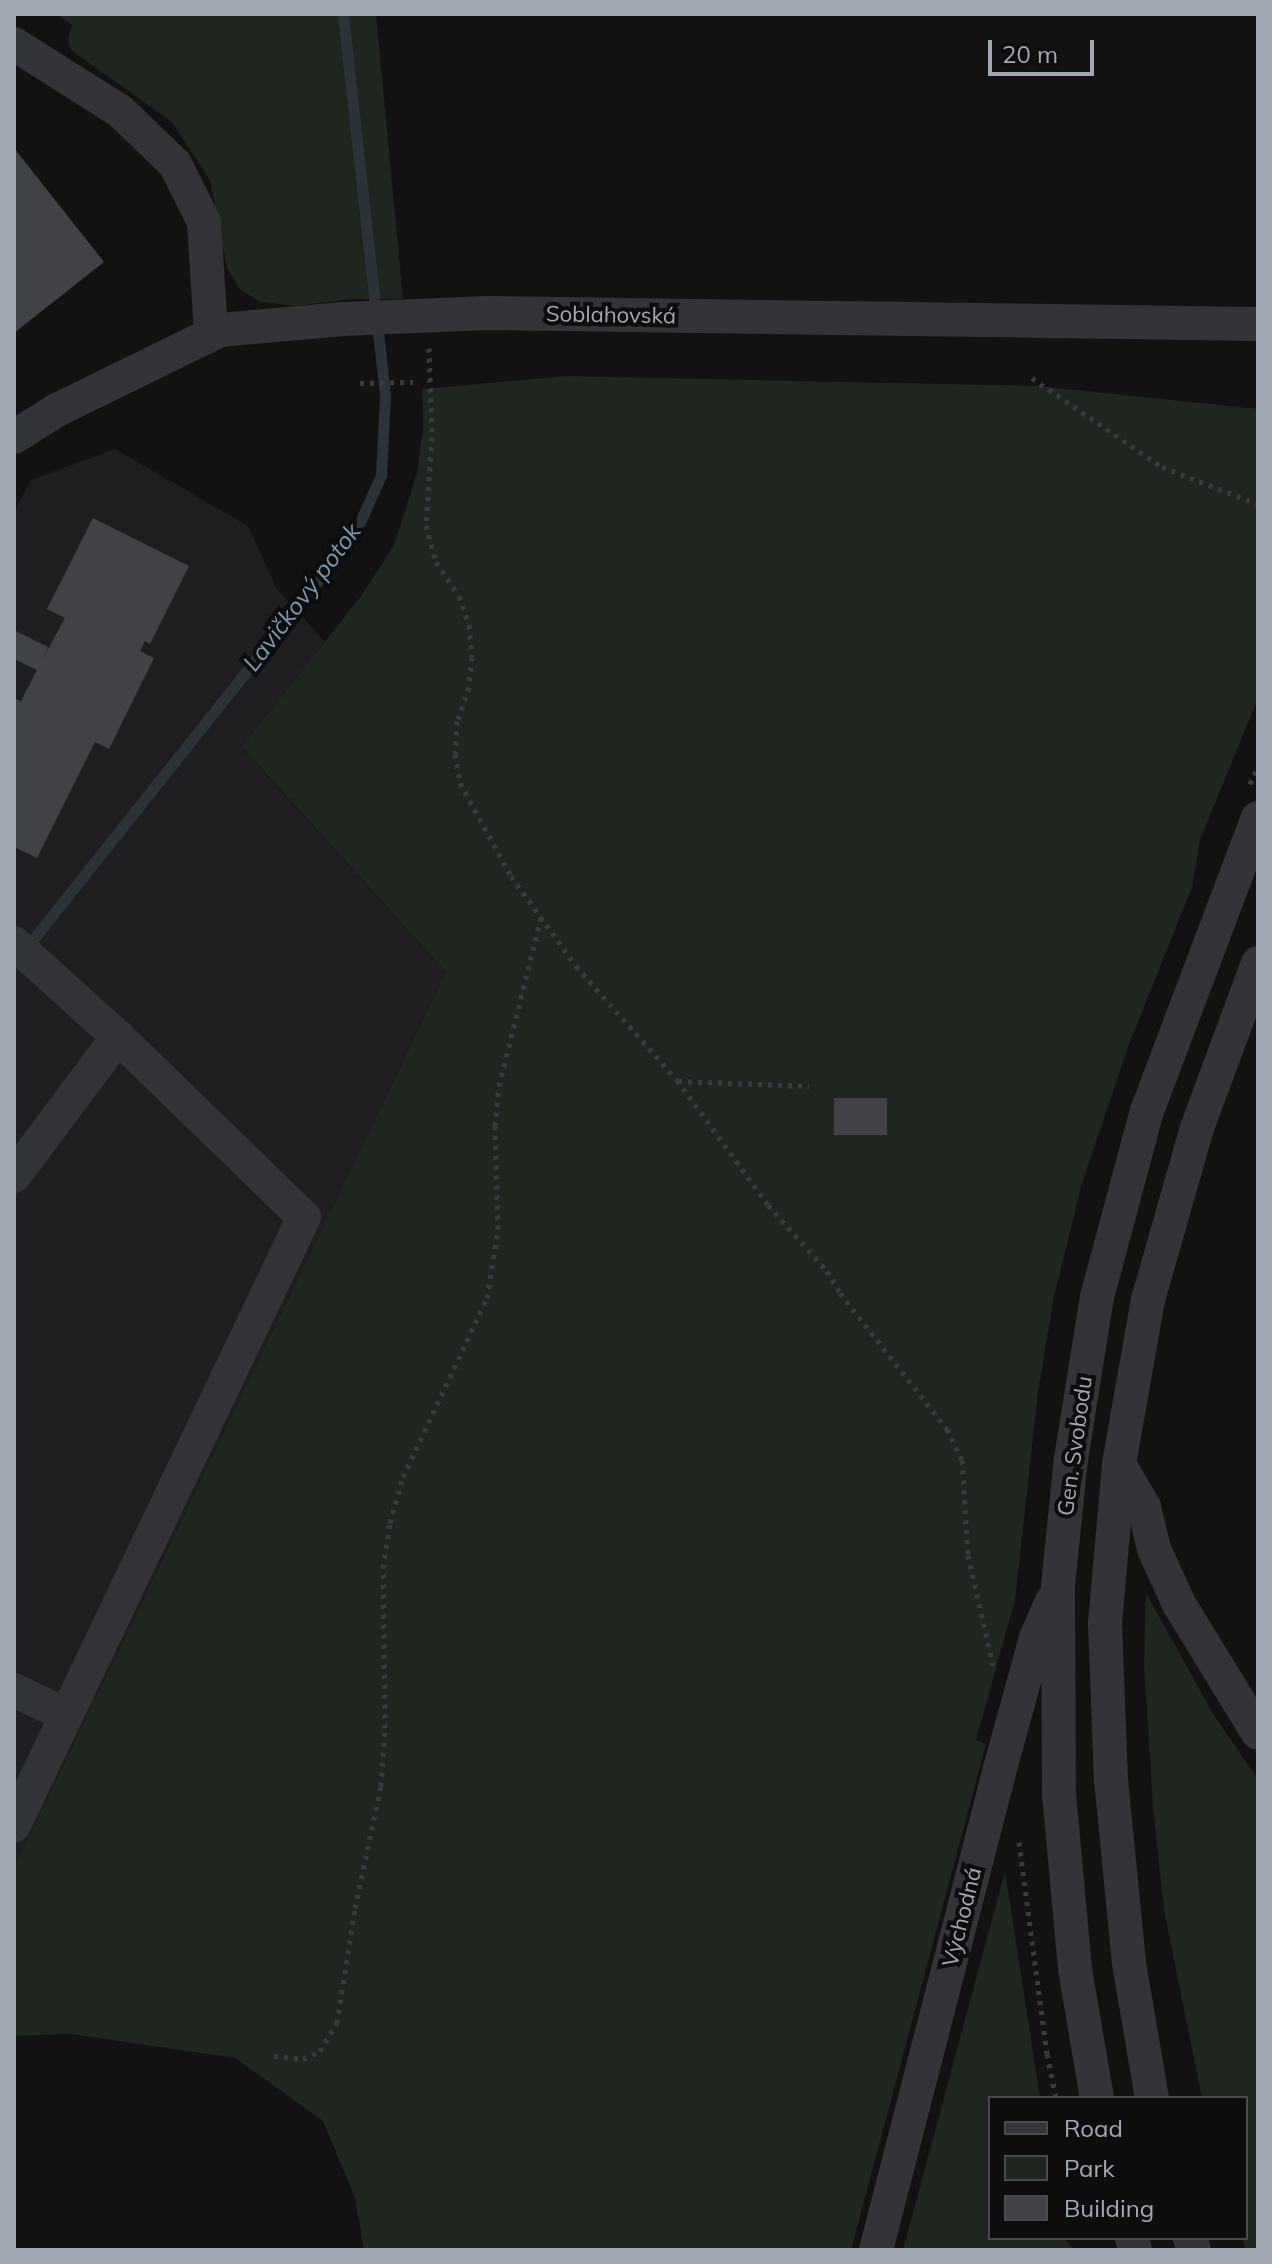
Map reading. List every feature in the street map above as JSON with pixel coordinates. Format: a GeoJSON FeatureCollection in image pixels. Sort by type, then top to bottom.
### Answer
{"type":"FeatureCollection","features":[{"type":"Feature","properties":{"kind":"street"},"geometry":{"type":"LineString","coordinates":[[14,44],[120,111],[175,164],[204,222],[211,334]]}},
{"type":"Feature","properties":{"kind":"street","name":"Soblahovská"},"geometry":{"type":"LineString","coordinates":[[14,437],[57,410],[211,334],[344,319],[428,315],[1250,328]]}},
{"type":"Feature","properties":{"kind":"street","name":"Gen. Svobodu"},"geometry":{"type":"LineString","coordinates":[[1097,2096],[1075,1969],[1059,1794],[1058,1586],[1071,1459],[1097,1297],[1147,1111],[1258,818]]}},
{"type":"Feature","properties":{"kind":"street"},"geometry":{"type":"LineString","coordinates":[[14,943],[118,1037],[304,1217],[14,1825]]}},
{"type":"Feature","properties":{"kind":"street","name":"Gen. Svobodu"},"geometry":{"type":"LineString","coordinates":[[1152,2096],[1129,1963],[1111,1780],[1105,1624],[1119,1464],[1152,1286],[1197,1128],[1258,963]]}},
{"type":"Feature","properties":{"kind":"street"},"geometry":{"type":"LineString","coordinates":[[14,1176],[118,1037]]}},
{"type":"Feature","properties":{"kind":"street"},"geometry":{"type":"LineString","coordinates":[[1119,1464],[1144,1507],[1154,1549],[1179,1604],[1258,1733]]}},
{"type":"Feature","properties":{"kind":"street","name":"Východná"},"geometry":{"type":"LineString","coordinates":[[876,2250],[1036,1638],[1058,1586]]}},
{"type":"Feature","properties":{"kind":"street"},"geometry":{"type":"LineString","coordinates":[[14,1690],[66,1715]]}},
{"type":"Feature","properties":{"kind":"path"},"geometry":{"type":"LineString","coordinates":[[428,315],[432,437],[426,525],[436,562],[459,596],[469,625],[472,657],[469,687],[457,721],[455,754],[460,783],[511,876],[576,966],[677,1080],[768,1205],[827,1271],[840,1293],[947,1429],[962,1460],[968,1555],[996,1670]]}},
{"type":"Feature","properties":{"kind":"path"},"geometry":{"type":"LineString","coordinates":[[1032,378],[1162,467],[1258,504]]}},
{"type":"Feature","properties":{"kind":"path"},"geometry":{"type":"LineString","coordinates":[[360,383],[413,382]]}},
{"type":"Feature","properties":{"kind":"path"},"geometry":{"type":"LineString","coordinates":[[274,2056],[303,2059],[320,2051],[337,2023],[355,1908],[381,1786],[385,1728],[383,1568],[390,1523],[403,1477],[472,1336],[487,1298],[498,1229],[495,1126],[499,1086],[542,916]]}},
{"type":"Feature","properties":{"kind":"path"},"geometry":{"type":"LineString","coordinates":[[677,1080],[809,1086]]}},
{"type":"Feature","properties":{"kind":"path"},"geometry":{"type":"LineString","coordinates":[[1018,1834],[1047,2054],[1056,2096]]}},
{"type":"Feature","properties":{"kind":"shaded area"},"geometry":{"type":"Polygon","coordinates":[[[115,449],[248,526],[277,589],[325,642],[242,748],[446,972],[14,1867],[14,512],[31,480],[115,449]]]}},
{"type":"Feature","properties":{"kind":"green space"},"geometry":{"type":"Polygon","coordinates":[[[56,14],[376,14],[403,299],[354,299],[295,306],[260,302],[240,289],[227,268],[210,180],[172,122],[71,50],[68,40],[72,25],[56,14]]]}},
{"type":"Feature","properties":{"kind":"green space"},"geometry":{"type":"Polygon","coordinates":[[[566,376],[1038,386],[1258,409],[1258,698],[1200,840],[1192,887],[1128,1047],[1082,1183],[1054,1297],[1038,1392],[1015,1600],[976,1740],[986,1744],[851,2250],[364,2250],[355,2198],[323,2121],[235,2058],[71,2034],[14,2036],[14,1867],[446,972],[242,747],[361,596],[394,545],[417,473],[423,428],[422,389],[566,376]]]}},
{"type":"Feature","properties":{"kind":"green space"},"geometry":{"type":"Polygon","coordinates":[[[1146,1593],[1215,1717],[1258,1779],[1258,2249],[1254,2250],[1246,2250],[1243,2240],[1248,2240],[1248,2096],[1202,2096],[1164,1910],[1153,1806],[1144,1664],[1146,1593]]]}},
{"type":"Feature","properties":{"kind":"green space"},"geometry":{"type":"Polygon","coordinates":[[[1005,1871],[1040,2096],[988,2096],[988,2240],[1066,2240],[1074,2250],[903,2250],[1005,1871]]]}},
{"type":"Feature","properties":{"kind":"building"},"geometry":{"type":"Polygon","coordinates":[[[14,148],[104,262],[14,333],[14,148]]]}},
{"type":"Feature","properties":{"kind":"building"},"geometry":{"type":"Polygon","coordinates":[[[93,518],[189,566],[150,644],[145,641],[140,651],[154,658],[109,749],[95,742],[37,858],[14,847],[14,698],[21,701],[37,670],[14,659],[14,630],[48,647],[42,660],[65,618],[47,609],[93,518]]]}},
{"type":"Feature","properties":{"kind":"building"},"geometry":{"type":"Polygon","coordinates":[[[834,1098],[887,1098],[887,1135],[834,1135],[834,1098]]]}},
{"type":"Feature","properties":{"kind":"waterway","name":"Lavičkový potok"},"geometry":{"type":"LineString","coordinates":[[27,947],[354,536],[381,475],[385,395],[343,14]]}}]}
